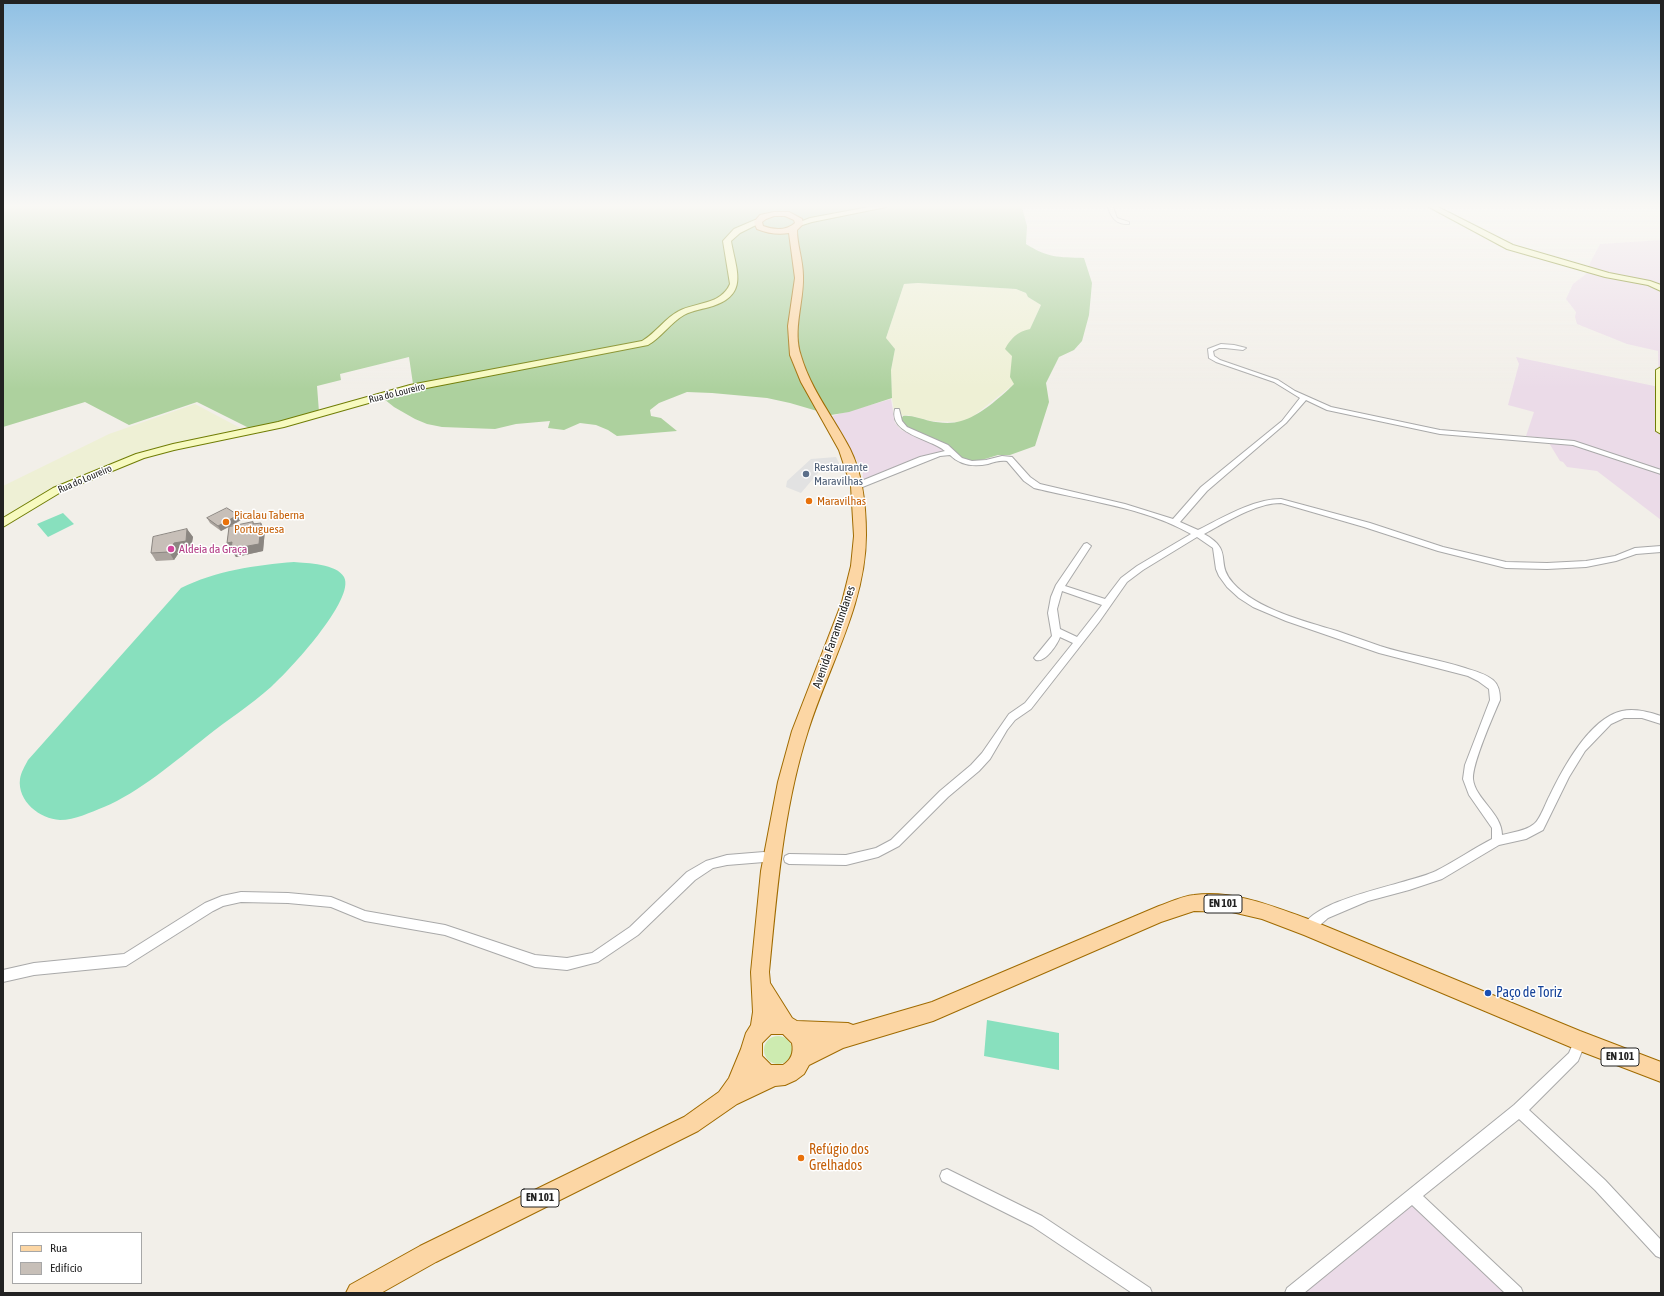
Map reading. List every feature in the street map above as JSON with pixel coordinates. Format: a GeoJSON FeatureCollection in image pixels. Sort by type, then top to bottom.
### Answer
{"type":"FeatureCollection","features":[{"type":"Feature","properties":{"kind":"main road","name":"Avenida Farramundanes"},"geometry":{"type":"LineString","coordinates":[[760,1030],[763,1012],[760,972],[770,871],[786,782],[800,731],[849,602],[857,566],[860,536],[857,486],[845,450],[806,382],[795,355],[793,326],[800,278],[798,267]]}},
{"type":"Feature","properties":{"kind":"main road","name":"EN 101"},"geometry":{"type":"LineString","coordinates":[[864,1032],[933,1011],[1159,914],[1194,903],[1232,904],[1262,911],[1308,928],[1580,1041],[1661,1072]]}},
{"type":"Feature","properties":{"kind":"main road"},"geometry":{"type":"LineString","coordinates":[[721,1104],[742,1091],[772,1077],[781,1076],[790,1072],[800,1059],[803,1048],[801,1040],[772,1005],[762,987]]}},
{"type":"Feature","properties":{"kind":"main road"},"geometry":{"type":"LineString","coordinates":[[721,1104],[729,1096],[736,1085],[755,1037],[760,1030],[772,1024],[839,1034],[864,1032]]}},
{"type":"Feature","properties":{"kind":"main road"},"geometry":{"type":"LineString","coordinates":[[800,1059],[840,1039],[864,1032]]}},
{"type":"Feature","properties":{"kind":"main road"},"geometry":{"type":"LineString","coordinates":[[750,1052],[756,1067],[763,1074],[772,1077]]}},
{"type":"Feature","properties":{"kind":"main road","name":"EN 101"},"geometry":{"type":"LineString","coordinates":[[358,1293],[441,1248],[691,1124],[721,1104]]}},
{"type":"Feature","properties":{"kind":"street","name":"Rua do Loureiro"},"geometry":{"type":"LineString","coordinates":[[3,524],[57,490],[146,455],[173,447],[280,425],[414,388],[645,343],[652,340],[682,313],[710,304],[726,296],[733,290],[734,284],[731,267]]}},
{"type":"Feature","properties":{"kind":"street"},"geometry":{"type":"LineString","coordinates":[[1582,267],[1608,275],[1650,283],[1661,288]]}},
{"type":"Feature","properties":{"kind":"street"},"geometry":{"type":"LineString","coordinates":[[1243,348],[1215,346],[1210,350],[1211,357],[1218,361],[1276,381],[1304,398],[1329,409],[1440,432],[1574,443],[1661,472]]}},
{"type":"Feature","properties":{"kind":"street"},"geometry":{"type":"LineString","coordinates":[[1661,370],[1661,431]]}},
{"type":"Feature","properties":{"kind":"street"},"geometry":{"type":"LineString","coordinates":[[1174,523],[1204,489],[1284,422],[1304,398]]}},
{"type":"Feature","properties":{"kind":"street"},"geometry":{"type":"LineString","coordinates":[[897,410],[900,421],[905,428],[945,447],[959,460],[972,463],[986,462],[1002,458],[1009,459],[1027,479],[1037,486],[1129,507],[1174,523],[1198,534],[1217,545],[1220,553],[1222,574],[1230,584],[1251,602],[1304,624],[1397,655],[1450,668],[1480,678],[1492,684],[1496,692],[1495,700],[1470,765],[1468,779],[1473,792],[1497,827],[1497,841]]}},
{"type":"Feature","properties":{"kind":"street"},"geometry":{"type":"LineString","coordinates":[[857,486],[923,459],[939,454],[951,453]]}},
{"type":"Feature","properties":{"kind":"street"},"geometry":{"type":"LineString","coordinates":[[789,859],[846,860],[878,852],[895,843],[944,794],[975,768],[986,756],[1008,722],[1028,706],[1079,642],[1124,580],[1140,568],[1198,534],[1269,501],[1281,501],[1441,549],[1506,565],[1547,566],[1586,564],[1616,558],[1635,551],[1661,549]]}},
{"type":"Feature","properties":{"kind":"street"},"geometry":{"type":"LineString","coordinates":[[1039,658],[1056,637],[1056,631],[1052,620],[1052,606],[1059,587],[1087,546]]}},
{"type":"Feature","properties":{"kind":"street"},"geometry":{"type":"LineString","coordinates":[[1059,587],[1106,603]]}},
{"type":"Feature","properties":{"kind":"street"},"geometry":{"type":"LineString","coordinates":[[1056,631],[1079,642]]}},
{"type":"Feature","properties":{"kind":"street"},"geometry":{"type":"LineString","coordinates":[[1308,928],[1324,914],[1366,896],[1438,875],[1497,841],[1526,834],[1539,827],[1565,774],[1582,748],[1608,721],[1623,714],[1642,714],[1661,720]]}},
{"type":"Feature","properties":{"kind":"street"},"geometry":{"type":"LineString","coordinates":[[3,976],[34,969],[126,960],[209,907],[222,901],[241,897],[288,898],[331,902],[365,916],[445,930],[535,961],[567,964],[594,958],[634,931],[691,876],[710,864],[727,860],[764,857]]}},
{"type":"Feature","properties":{"kind":"street"},"geometry":{"type":"LineString","coordinates":[[1292,1293],[1519,1110],[1574,1058],[1580,1041]]}},
{"type":"Feature","properties":{"kind":"street"},"geometry":{"type":"LineString","coordinates":[[1519,1110],[1600,1185],[1661,1251]]}},
{"type":"Feature","properties":{"kind":"street"},"geometry":{"type":"LineString","coordinates":[[947,1176],[1037,1221],[1145,1293]]}},
{"type":"Feature","properties":{"kind":"street"},"geometry":{"type":"LineString","coordinates":[[1413,1196],[1516,1293]]}},
{"type":"Feature","properties":{"kind":"shaded area"},"geometry":{"type":"Polygon","coordinates":[[[1589,267],[1661,267],[1661,520],[1597,471],[1567,467],[1560,461],[1546,438],[1526,436],[1534,412],[1508,405],[1519,364],[1516,357],[1659,387],[1658,351],[1627,344],[1577,324],[1575,317],[1576,312],[1566,299],[1573,284],[1586,274],[1589,267]]]}},
{"type":"Feature","properties":{"kind":"shaded area"},"geometry":{"type":"Polygon","coordinates":[[[891,399],[895,423],[901,430],[944,448],[950,453],[939,453],[862,486],[863,472],[832,416],[891,399]]]}},
{"type":"Feature","properties":{"kind":"shaded area","name":"Restaurante Maravilhas"},"geometry":{"type":"Polygon","coordinates":[[[836,457],[840,465],[824,466],[801,493],[786,487],[787,481],[811,459],[836,457]]]}},
{"type":"Feature","properties":{"kind":"shaded area"},"geometry":{"type":"Polygon","coordinates":[[[1409,1199],[1510,1293],[1291,1293],[1409,1199]]]}},
{"type":"Feature","properties":{"kind":"green space"},"geometry":{"type":"Polygon","coordinates":[[[3,267],[1087,267],[1092,283],[1089,315],[1082,341],[1074,350],[1059,357],[1046,383],[1049,402],[1035,446],[1010,455],[998,455],[975,461],[959,458],[906,428],[901,419],[903,416],[906,416],[933,422],[954,423],[968,419],[982,411],[1014,384],[1010,377],[1012,356],[1005,349],[1015,336],[1030,329],[1041,305],[1028,297],[1026,293],[1016,289],[918,283],[904,284],[886,338],[895,349],[891,370],[892,398],[849,412],[831,415],[767,398],[687,392],[659,403],[650,410],[651,416],[661,418],[677,431],[617,436],[596,425],[580,423],[564,430],[548,428],[550,421],[516,424],[495,429],[442,427],[427,424],[415,419],[394,407],[384,399],[384,397],[413,384],[409,357],[340,374],[341,380],[317,386],[319,412],[251,429],[197,402],[129,425],[85,402],[3,427],[3,267]]]}},
{"type":"Feature","properties":{"kind":"green space"},"geometry":{"type":"Polygon","coordinates":[[[918,283],[1016,289],[1026,293],[1028,297],[1041,305],[1030,329],[1012,356],[1014,384],[971,418],[959,422],[931,421],[908,415],[895,416],[892,398],[891,370],[895,349],[886,338],[904,284],[918,283]]]}},
{"type":"Feature","properties":{"kind":"green space"},"geometry":{"type":"Polygon","coordinates":[[[195,404],[246,431],[182,441],[136,453],[49,491],[3,518],[3,486],[109,434],[195,404]]]}},
{"type":"Feature","properties":{"kind":"green space"},"geometry":{"type":"Polygon","coordinates":[[[63,513],[74,524],[48,537],[37,524],[63,513]]]}},
{"type":"Feature","properties":{"kind":"green space"},"geometry":{"type":"Polygon","coordinates":[[[294,562],[321,565],[335,569],[344,577],[345,587],[340,601],[331,618],[305,651],[280,679],[183,756],[144,785],[117,801],[83,815],[66,820],[52,819],[31,807],[22,795],[20,787],[20,779],[28,760],[181,588],[222,573],[265,565],[294,562]]]}},
{"type":"Feature","properties":{"kind":"green space"},"geometry":{"type":"Polygon","coordinates":[[[987,1020],[1059,1033],[1059,1070],[984,1056],[987,1020]]]}},
{"type":"Feature","properties":{"kind":"green space"},"geometry":{"type":"Polygon","coordinates":[[[778,1036],[788,1040],[792,1050],[788,1060],[778,1064],[768,1060],[764,1050],[768,1040],[778,1036]]]}},
{"type":"Feature","properties":{"kind":"building"},"geometry":{"type":"Polygon","coordinates":[[[227,508],[238,515],[218,526],[207,518],[227,508]]]}},
{"type":"Feature","properties":{"kind":"building"},"geometry":{"type":"Polygon","coordinates":[[[253,522],[253,524],[261,523],[259,544],[231,549],[232,542],[227,543],[229,527],[253,522]]]}},
{"type":"Feature","properties":{"kind":"building"},"geometry":{"type":"Polygon","coordinates":[[[187,529],[186,541],[174,543],[169,552],[151,553],[153,537],[187,529]]]}},
{"type":"Feature","properties":{"kind":"place","name":"Restaurante Maravilhas"},"geometry":{"type":"Point","coordinates":[806,474]}},
{"type":"Feature","properties":{"kind":"place","name":"Maravilhas"},"geometry":{"type":"Point","coordinates":[809,501]}},
{"type":"Feature","properties":{"kind":"place","name":"Picalau Taberna Portuguesa"},"geometry":{"type":"Point","coordinates":[226,522]}},
{"type":"Feature","properties":{"kind":"place","name":"Aldeia da Graça"},"geometry":{"type":"Point","coordinates":[171,549]}},
{"type":"Feature","properties":{"kind":"place","name":"Paço de Toriz"},"geometry":{"type":"Point","coordinates":[1488,993]}},
{"type":"Feature","properties":{"kind":"place","name":"Refúgio dos Grelhados"},"geometry":{"type":"Point","coordinates":[801,1158]}}]}
